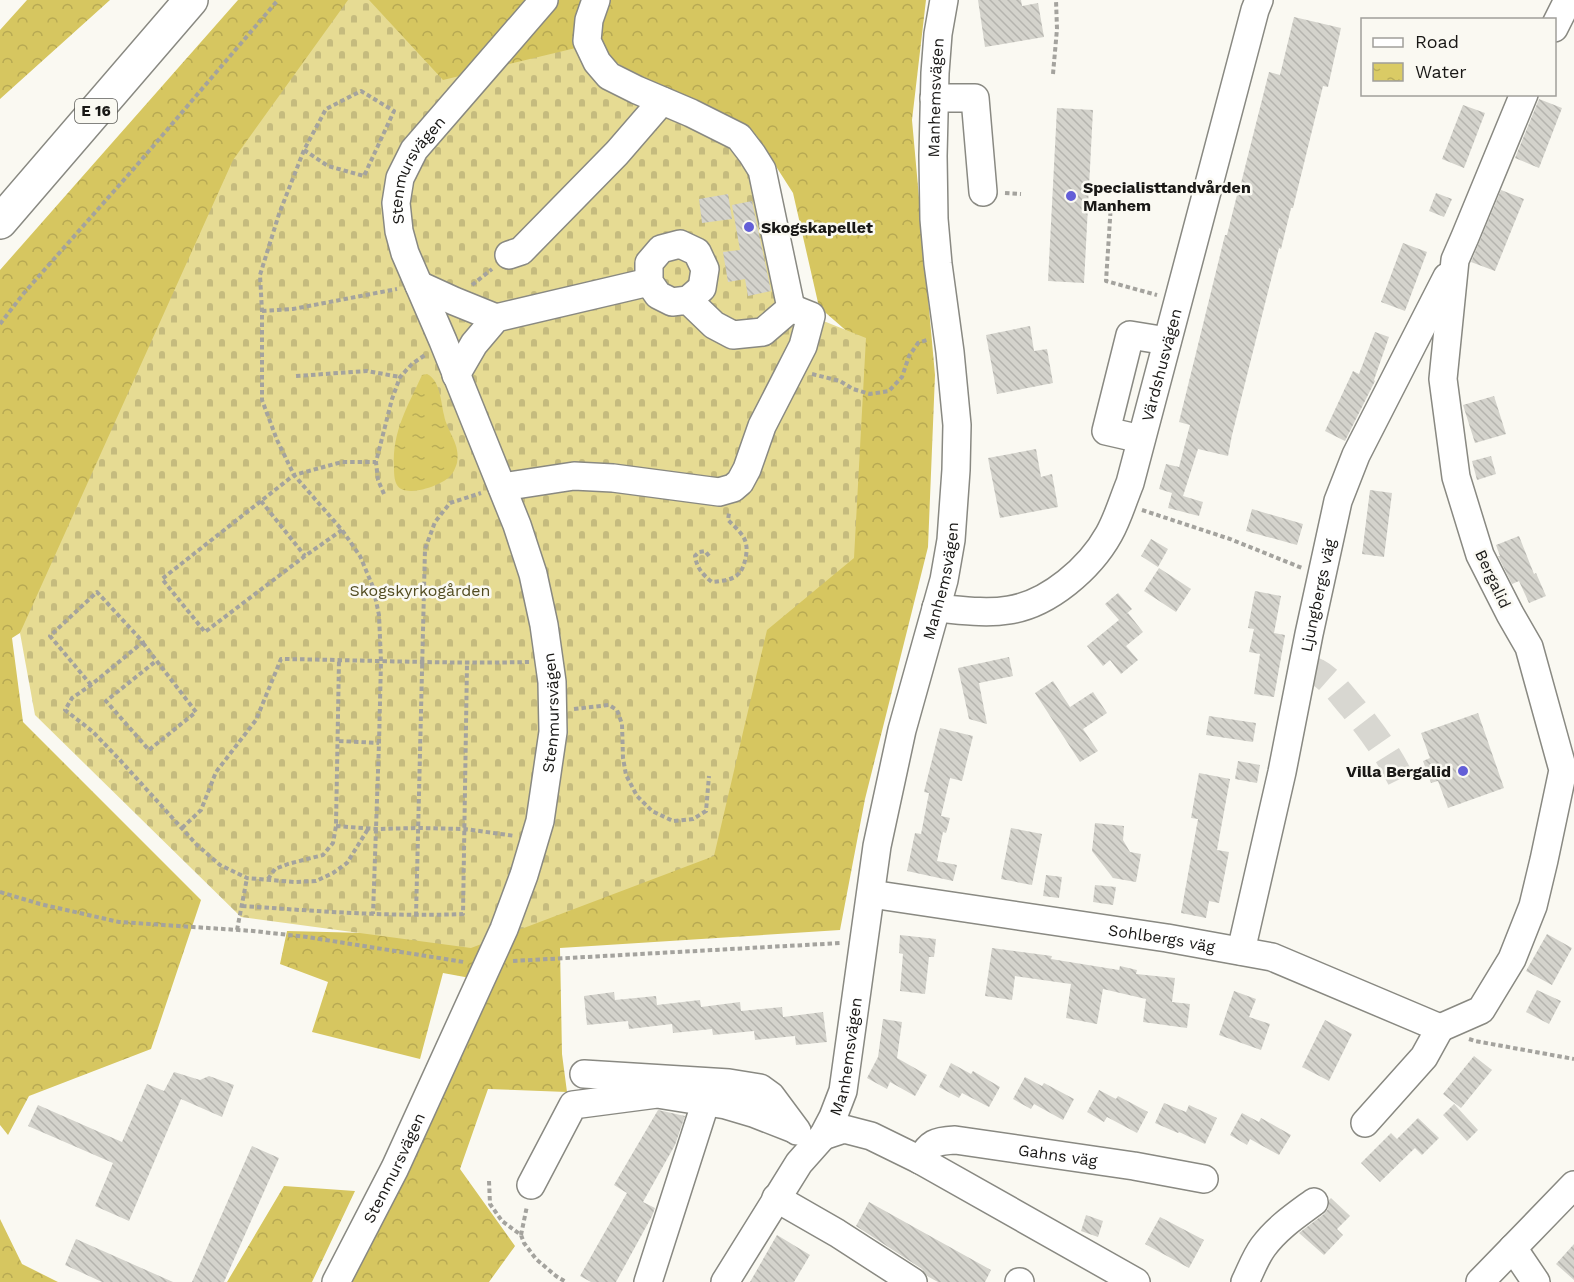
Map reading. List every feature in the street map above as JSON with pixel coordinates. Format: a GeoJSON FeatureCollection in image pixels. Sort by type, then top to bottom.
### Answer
{"type":"FeatureCollection","features":[{"type":"Feature","properties":{"kind":"highway","name":"E 16"},"geometry":{"type":"LineString","coordinates":[[0,222],[191,0]]}},
{"type":"Feature","properties":{"kind":"street","name":"Stenmursvägen"},"geometry":{"type":"LineString","coordinates":[[336,1282],[395,1168],[504,929],[524,875],[540,821],[553,732],[552,682],[544,625],[533,574],[518,525],[405,253],[399,231],[396,203],[400,178],[414,150],[544,0]]}},
{"type":"Feature","properties":{"kind":"street"},"geometry":{"type":"LineString","coordinates":[[596,0],[589,20],[587,41],[597,63],[609,76],[739,137],[762,170],[791,308]]}},
{"type":"Feature","properties":{"kind":"street","name":"Manhemsvägen"},"geometry":{"type":"LineString","coordinates":[[724,1282],[799,1163],[810,1137],[833,1117],[843,1091],[877,846],[902,730],[944,580],[951,540],[957,425],[934,219],[934,98],[938,34],[944,0]]}},
{"type":"Feature","properties":{"kind":"street","name":"Värdshusvägen"},"geometry":{"type":"LineString","coordinates":[[936,608],[976,611],[1019,608],[1051,594],[1072,578],[1095,554],[1109,534],[1130,483],[1255,10],[1260,0]]}},
{"type":"Feature","properties":{"kind":"street"},"geometry":{"type":"LineString","coordinates":[[1556,24],[1568,0]]}},
{"type":"Feature","properties":{"kind":"street","name":"Bergalid"},"geometry":{"type":"LineString","coordinates":[[1440,1028],[1481,1010],[1512,959],[1533,906],[1563,770],[1528,647],[1480,555],[1456,477],[1443,379],[1455,260],[1523,96]]}},
{"type":"Feature","properties":{"kind":"street"},"geometry":{"type":"LineString","coordinates":[[934,98],[975,98],[983,192]]}},
{"type":"Feature","properties":{"kind":"street"},"geometry":{"type":"LineString","coordinates":[[509,255],[521,251],[617,153],[662,101]]}},
{"type":"Feature","properties":{"kind":"street"},"geometry":{"type":"LineString","coordinates":[[680,244],[697,252],[705,269],[702,288],[687,300],[672,302],[658,295],[649,282],[649,263],[661,249],[680,244]]}},
{"type":"Feature","properties":{"kind":"street","name":"Ljungbergs väg"},"geometry":{"type":"LineString","coordinates":[[1241,951],[1285,760],[1338,501],[1356,455],[1455,260]]}},
{"type":"Feature","properties":{"kind":"street"},"geometry":{"type":"LineString","coordinates":[[419,285],[496,318],[649,282]]}},
{"type":"Feature","properties":{"kind":"street"},"geometry":{"type":"LineString","coordinates":[[687,300],[714,325],[733,335],[763,332],[791,308]]}},
{"type":"Feature","properties":{"kind":"street"},"geometry":{"type":"LineString","coordinates":[[502,487],[574,476],[613,478],[719,492],[733,488],[740,482],[747,469],[762,426],[803,346],[811,316],[791,308]]}},
{"type":"Feature","properties":{"kind":"street"},"geometry":{"type":"LineString","coordinates":[[456,375],[474,344],[496,318]]}},
{"type":"Feature","properties":{"kind":"street"},"geometry":{"type":"LineString","coordinates":[[1141,439],[1106,431],[1130,335],[1167,341]]}},
{"type":"Feature","properties":{"kind":"street","name":"Sohlbergs väg"},"geometry":{"type":"LineString","coordinates":[[871,894],[1167,938],[1272,957],[1440,1028]]}},
{"type":"Feature","properties":{"kind":"street"},"geometry":{"type":"LineString","coordinates":[[1365,1124],[1424,1057],[1440,1028]]}},
{"type":"Feature","properties":{"kind":"street"},"geometry":{"type":"LineString","coordinates":[[584,1074],[718,1082],[760,1088],[771,1096],[810,1137]]}},
{"type":"Feature","properties":{"kind":"street"},"geometry":{"type":"LineString","coordinates":[[531,1185],[573,1105],[657,1094],[706,1101],[753,1113],[810,1137],[844,1129],[871,1136],[920,1160],[1121,1278]]}},
{"type":"Feature","properties":{"kind":"street"},"geometry":{"type":"LineString","coordinates":[[648,1282],[706,1101]]}},
{"type":"Feature","properties":{"kind":"street","name":"Gahns väg"},"geometry":{"type":"LineString","coordinates":[[920,1160],[931,1144],[955,1140],[1134,1166],[1204,1179]]}},
{"type":"Feature","properties":{"kind":"street"},"geometry":{"type":"LineString","coordinates":[[1480,1282],[1574,1185]]}},
{"type":"Feature","properties":{"kind":"street"},"geometry":{"type":"LineString","coordinates":[[776,1198],[837,1233],[913,1282]]}},
{"type":"Feature","properties":{"kind":"street"},"geometry":{"type":"LineString","coordinates":[[1245,1282],[1263,1247],[1280,1228],[1314,1202]]}},
{"type":"Feature","properties":{"kind":"street"},"geometry":{"type":"LineString","coordinates":[[1513,1248],[1536,1282]]}},
{"type":"Feature","properties":{"kind":"path"},"geometry":{"type":"LineString","coordinates":[[0,324],[24,293],[278,0]]}},
{"type":"Feature","properties":{"kind":"path"},"geometry":{"type":"LineString","coordinates":[[1053,75],[1057,29],[1056,0]]}},
{"type":"Feature","properties":{"kind":"path"},"geometry":{"type":"LineString","coordinates":[[304,150],[328,166],[364,176],[394,111],[361,91],[326,109],[304,150],[279,214],[260,275],[262,400],[277,440],[294,475],[342,530],[360,556],[373,587],[379,615],[381,662],[373,914]]}},
{"type":"Feature","properties":{"kind":"path"},"geometry":{"type":"LineString","coordinates":[[1112,204],[1106,281],[1178,300]]}},
{"type":"Feature","properties":{"kind":"path"},"geometry":{"type":"LineString","coordinates":[[262,311],[293,309],[419,285]]}},
{"type":"Feature","properties":{"kind":"path"},"geometry":{"type":"LineString","coordinates":[[792,368],[840,381],[853,389],[870,394],[889,391],[902,377],[909,356],[918,343],[948,332]]}},
{"type":"Feature","properties":{"kind":"path"},"geometry":{"type":"LineString","coordinates":[[384,494],[378,480],[376,462],[400,377],[412,364],[443,342]]}},
{"type":"Feature","properties":{"kind":"path"},"geometry":{"type":"LineString","coordinates":[[296,376],[367,371],[400,377]]}},
{"type":"Feature","properties":{"kind":"path"},"geometry":{"type":"LineString","coordinates":[[342,530],[206,632],[162,579],[294,475],[342,462],[376,462]]}},
{"type":"Feature","properties":{"kind":"path"},"geometry":{"type":"LineString","coordinates":[[416,916],[425,549],[435,522],[450,503],[502,487]]}},
{"type":"Feature","properties":{"kind":"path"},"geometry":{"type":"LineString","coordinates":[[710,556],[705,551],[695,556],[697,567],[712,582],[733,578],[740,574],[744,565],[747,550],[745,539],[728,520],[733,488]]}},
{"type":"Feature","properties":{"kind":"path"},"geometry":{"type":"LineString","coordinates":[[261,500],[305,556]]}},
{"type":"Feature","properties":{"kind":"path"},"geometry":{"type":"LineString","coordinates":[[1122,504],[1230,538],[1322,576]]}},
{"type":"Feature","properties":{"kind":"path"},"geometry":{"type":"LineString","coordinates":[[91,685],[50,636],[98,592],[143,642],[196,712],[148,750],[106,700],[156,661]]}},
{"type":"Feature","properties":{"kind":"path"},"geometry":{"type":"LineString","coordinates":[[143,642],[72,698],[65,710],[92,731],[197,845],[220,865],[247,878],[294,882],[316,880],[333,873],[347,863],[368,829]]}},
{"type":"Feature","properties":{"kind":"path"},"geometry":{"type":"LineString","coordinates":[[182,828],[201,810],[216,772],[256,720],[281,659],[467,664],[549,662]]}},
{"type":"Feature","properties":{"kind":"path"},"geometry":{"type":"LineString","coordinates":[[268,880],[275,869],[323,855],[333,843],[336,826],[339,741],[339,660]]}},
{"type":"Feature","properties":{"kind":"path"},"geometry":{"type":"LineString","coordinates":[[242,906],[416,916],[463,914],[467,664]]}},
{"type":"Feature","properties":{"kind":"path"},"geometry":{"type":"LineString","coordinates":[[552,707],[569,709],[609,705],[617,710],[622,724],[626,775],[637,796],[652,811],[673,821],[693,819],[706,811],[709,776]]}},
{"type":"Feature","properties":{"kind":"path"},"geometry":{"type":"LineString","coordinates":[[339,741],[379,743]]}},
{"type":"Feature","properties":{"kind":"path"},"geometry":{"type":"LineString","coordinates":[[336,826],[368,829],[465,829],[535,838]]}},
{"type":"Feature","properties":{"kind":"path"},"geometry":{"type":"LineString","coordinates":[[237,930],[247,878]]}},
{"type":"Feature","properties":{"kind":"path"},"geometry":{"type":"LineString","coordinates":[[0,892],[40,904],[119,922],[307,936],[475,964],[521,959],[864,943]]}},
{"type":"Feature","properties":{"kind":"path"},"geometry":{"type":"LineString","coordinates":[[1440,1028],[1475,1041],[1574,1059]]}},
{"type":"Feature","properties":{"kind":"path"},"geometry":{"type":"LineString","coordinates":[[489,1182],[490,1204],[502,1221],[521,1235]]}},
{"type":"Feature","properties":{"kind":"path"},"geometry":{"type":"LineString","coordinates":[[531,1185],[521,1235],[536,1259],[566,1282]]}},
{"type":"Feature","properties":{"kind":"green space"},"geometry":{"type":"Polygon","coordinates":[[[27,0],[110,0],[0,99],[0,30],[27,0]]]}},
{"type":"Feature","properties":{"kind":"green space"},"geometry":{"type":"Polygon","coordinates":[[[238,0],[926,0],[912,120],[935,375],[928,547],[865,799],[840,930],[560,948],[562,1054],[567,1092],[488,1089],[460,1169],[515,1246],[489,1282],[346,1282],[492,982],[443,973],[420,1059],[312,1032],[328,982],[280,964],[287,931],[366,933],[692,690],[865,347],[819,307],[793,193],[756,135],[671,194],[679,104],[596,49],[278,471],[12,638],[23,722],[201,900],[151,1049],[29,1096],[8,1135],[0,1125],[0,270],[238,0]]]}},
{"type":"Feature","properties":{"kind":"green space","name":"Skogskyrkogården"},"geometry":{"type":"Polygon","coordinates":[[[348,0],[369,0],[443,80],[584,46],[762,170],[791,308],[866,338],[854,558],[767,630],[714,856],[471,948],[241,917],[35,715],[20,633],[233,160],[348,0]]]}},
{"type":"Feature","properties":{"kind":"green space"},"geometry":{"type":"Polygon","coordinates":[[[284,1186],[355,1191],[312,1282],[227,1282],[284,1186]]]}},
{"type":"Feature","properties":{"kind":"green space"},"geometry":{"type":"Polygon","coordinates":[[[0,1219],[22,1264],[58,1282],[0,1282],[0,1219]]]}},
{"type":"Feature","properties":{"kind":"water"},"geometry":{"type":"Polygon","coordinates":[[[427,374],[435,381],[439,392],[446,421],[457,450],[457,463],[452,474],[441,483],[416,491],[408,491],[401,489],[395,481],[394,454],[398,430],[411,397],[422,375],[427,374]]]}},
{"type":"Feature","properties":{"kind":"building"},"geometry":{"type":"Polygon","coordinates":[[[978,0],[1021,0],[1022,6],[1038,3],[1044,37],[985,47],[978,0]]]}},
{"type":"Feature","properties":{"kind":"building"},"geometry":{"type":"Polygon","coordinates":[[[1294,17],[1341,28],[1328,87],[1323,86],[1293,208],[1291,208],[1281,249],[1279,248],[1228,456],[1198,449],[1183,496],[1203,502],[1199,516],[1168,508],[1172,493],[1159,489],[1166,464],[1179,467],[1190,425],[1179,422],[1225,235],[1227,235],[1238,195],[1269,72],[1280,75],[1294,17]]]}},
{"type":"Feature","properties":{"kind":"building"},"geometry":{"type":"Polygon","coordinates":[[[1539,99],[1562,108],[1539,168],[1515,158],[1539,99]]]}},
{"type":"Feature","properties":{"kind":"building"},"geometry":{"type":"Polygon","coordinates":[[[1463,105],[1485,113],[1464,168],[1442,159],[1463,105]]]}},
{"type":"Feature","properties":{"kind":"building","name":"Specialisttandvården Manhem"},"geometry":{"type":"Polygon","coordinates":[[[1057,108],[1093,110],[1084,283],[1048,281],[1057,108]]]}},
{"type":"Feature","properties":{"kind":"building"},"geometry":{"type":"Polygon","coordinates":[[[1501,190],[1524,199],[1495,271],[1471,262],[1501,190]]]}},
{"type":"Feature","properties":{"kind":"building"},"geometry":{"type":"Polygon","coordinates":[[[1436,193],[1452,199],[1444,217],[1429,211],[1436,193]]]}},
{"type":"Feature","properties":{"kind":"building"},"geometry":{"type":"Polygon","coordinates":[[[728,194],[732,219],[702,223],[699,199],[728,194]]]}},
{"type":"Feature","properties":{"kind":"building","name":"Skogskapellet"},"geometry":{"type":"Polygon","coordinates":[[[752,201],[771,291],[748,296],[745,279],[728,282],[723,252],[740,250],[732,205],[752,201]]]}},
{"type":"Feature","properties":{"kind":"building"},"geometry":{"type":"Polygon","coordinates":[[[1403,243],[1427,252],[1405,311],[1381,302],[1403,243]]]}},
{"type":"Feature","properties":{"kind":"building"},"geometry":{"type":"Polygon","coordinates":[[[1030,326],[1034,351],[1047,349],[1053,383],[997,394],[986,335],[1030,326]]]}},
{"type":"Feature","properties":{"kind":"building"},"geometry":{"type":"Polygon","coordinates":[[[1375,332],[1389,337],[1375,381],[1345,441],[1325,431],[1353,371],[1359,374],[1375,332]]]}},
{"type":"Feature","properties":{"kind":"building"},"geometry":{"type":"Polygon","coordinates":[[[1494,396],[1506,434],[1475,443],[1463,405],[1494,396]]]}},
{"type":"Feature","properties":{"kind":"building"},"geometry":{"type":"Polygon","coordinates":[[[1036,449],[1041,477],[1052,474],[1058,507],[1000,518],[988,458],[1036,449]]]}},
{"type":"Feature","properties":{"kind":"building"},"geometry":{"type":"Polygon","coordinates":[[[1491,456],[1496,474],[1477,480],[1472,461],[1491,456]]]}},
{"type":"Feature","properties":{"kind":"building"},"geometry":{"type":"Polygon","coordinates":[[[1370,490],[1392,493],[1384,557],[1362,554],[1370,490]]]}},
{"type":"Feature","properties":{"kind":"building"},"geometry":{"type":"Polygon","coordinates":[[[1252,509],[1303,524],[1297,545],[1246,531],[1252,509]]]}},
{"type":"Feature","properties":{"kind":"building"},"geometry":{"type":"Polygon","coordinates":[[[1519,536],[1534,574],[1536,573],[1546,596],[1529,603],[1519,581],[1512,584],[1498,556],[1500,556],[1496,545],[1519,536]]]}},
{"type":"Feature","properties":{"kind":"building"},"geometry":{"type":"Polygon","coordinates":[[[1151,539],[1168,549],[1158,567],[1141,556],[1151,539]]]}},
{"type":"Feature","properties":{"kind":"building"},"geometry":{"type":"Polygon","coordinates":[[[1159,568],[1191,589],[1176,612],[1144,591],[1159,568]]]}},
{"type":"Feature","properties":{"kind":"building"},"geometry":{"type":"Polygon","coordinates":[[[1255,591],[1281,596],[1274,633],[1285,635],[1274,697],[1254,694],[1260,654],[1249,652],[1254,629],[1248,628],[1255,591]]]}},
{"type":"Feature","properties":{"kind":"building"},"geometry":{"type":"Polygon","coordinates":[[[1118,593],[1132,609],[1124,616],[1128,613],[1143,632],[1126,646],[1138,660],[1121,674],[1110,660],[1103,666],[1087,646],[1119,620],[1105,604],[1118,593]]]}},
{"type":"Feature","properties":{"kind":"building"},"geometry":{"type":"Polygon","coordinates":[[[1009,657],[1013,676],[979,683],[987,724],[969,719],[958,668],[1009,657]]]}},
{"type":"Feature","properties":{"kind":"building"},"geometry":{"type":"Polygon","coordinates":[[[1053,681],[1070,707],[1093,692],[1107,713],[1083,729],[1098,751],[1080,762],[1035,693],[1053,681]]]}},
{"type":"Feature","properties":{"kind":"building","name":"Villa Bergalid"},"geometry":{"type":"Polygon","coordinates":[[[1478,713],[1504,788],[1448,808],[1438,781],[1431,783],[1423,761],[1430,758],[1421,733],[1478,713]]]}},
{"type":"Feature","properties":{"kind":"building"},"geometry":{"type":"Polygon","coordinates":[[[1209,716],[1256,723],[1253,742],[1206,735],[1209,716]]]}},
{"type":"Feature","properties":{"kind":"building"},"geometry":{"type":"Polygon","coordinates":[[[940,728],[973,736],[962,781],[950,778],[941,816],[950,818],[946,833],[943,832],[937,861],[957,865],[953,881],[907,871],[915,833],[921,834],[929,793],[924,792],[940,728]]]}},
{"type":"Feature","properties":{"kind":"building"},"geometry":{"type":"Polygon","coordinates":[[[1238,761],[1260,765],[1257,783],[1235,779],[1238,761]]]}},
{"type":"Feature","properties":{"kind":"building"},"geometry":{"type":"Polygon","coordinates":[[[1199,773],[1230,779],[1217,850],[1229,852],[1219,903],[1209,901],[1206,918],[1181,913],[1198,819],[1191,818],[1199,773]]]}},
{"type":"Feature","properties":{"kind":"building"},"geometry":{"type":"Polygon","coordinates":[[[1095,823],[1124,826],[1123,840],[1130,852],[1141,854],[1136,882],[1113,878],[1092,851],[1095,823]]]}},
{"type":"Feature","properties":{"kind":"building"},"geometry":{"type":"Polygon","coordinates":[[[1011,828],[1042,834],[1032,885],[1001,879],[1011,828]]]}},
{"type":"Feature","properties":{"kind":"building"},"geometry":{"type":"Polygon","coordinates":[[[1046,875],[1062,877],[1059,898],[1043,896],[1046,875]]]}},
{"type":"Feature","properties":{"kind":"building"},"geometry":{"type":"Polygon","coordinates":[[[1095,885],[1116,887],[1113,905],[1093,902],[1095,885]]]}},
{"type":"Feature","properties":{"kind":"building"},"geometry":{"type":"Polygon","coordinates":[[[1547,934],[1572,948],[1552,985],[1526,971],[1547,934]]]}},
{"type":"Feature","properties":{"kind":"building"},"geometry":{"type":"Polygon","coordinates":[[[900,935],[936,939],[934,957],[929,957],[925,994],[900,991],[903,954],[899,953],[900,935]]]}},
{"type":"Feature","properties":{"kind":"building"},"geometry":{"type":"Polygon","coordinates":[[[992,948],[1052,956],[1051,959],[1119,970],[1120,966],[1137,970],[1136,974],[1175,978],[1172,1002],[1190,1004],[1187,1028],[1143,1022],[1146,999],[1103,989],[1097,1024],[1066,1018],[1071,984],[1015,976],[1012,1000],[985,996],[992,948]]]}},
{"type":"Feature","properties":{"kind":"building"},"geometry":{"type":"Polygon","coordinates":[[[1537,990],[1561,1001],[1549,1024],[1526,1012],[1537,990]]]}},
{"type":"Feature","properties":{"kind":"building"},"geometry":{"type":"Polygon","coordinates":[[[1234,991],[1256,999],[1249,1017],[1270,1024],[1261,1050],[1219,1035],[1234,991]]]}},
{"type":"Feature","properties":{"kind":"building"},"geometry":{"type":"Polygon","coordinates":[[[614,992],[615,1000],[656,996],[657,1005],[700,1000],[701,1007],[740,1002],[741,1011],[782,1007],[783,1017],[823,1012],[827,1042],[796,1045],[795,1036],[755,1040],[754,1031],[713,1035],[712,1029],[673,1033],[672,1024],[629,1029],[628,1021],[587,1025],[584,996],[614,992]]]}},
{"type":"Feature","properties":{"kind":"building"},"geometry":{"type":"Polygon","coordinates":[[[883,1019],[902,1022],[897,1058],[927,1075],[915,1096],[890,1082],[887,1089],[867,1078],[878,1057],[883,1019]]]}},
{"type":"Feature","properties":{"kind":"building"},"geometry":{"type":"Polygon","coordinates":[[[1325,1020],[1352,1034],[1329,1081],[1302,1067],[1325,1020]]]}},
{"type":"Feature","properties":{"kind":"building"},"geometry":{"type":"Polygon","coordinates":[[[1474,1056],[1492,1070],[1461,1108],[1443,1094],[1474,1056]]]}},
{"type":"Feature","properties":{"kind":"building"},"geometry":{"type":"Polygon","coordinates":[[[951,1063],[971,1074],[973,1071],[1000,1087],[989,1107],[962,1093],[959,1098],[939,1087],[951,1063]]]}},
{"type":"Feature","properties":{"kind":"building"},"geometry":{"type":"Polygon","coordinates":[[[174,1072],[200,1080],[209,1076],[234,1085],[222,1117],[181,1099],[129,1221],[95,1206],[113,1163],[28,1126],[38,1105],[122,1142],[147,1084],[164,1091],[174,1072]]]}},
{"type":"Feature","properties":{"kind":"building"},"geometry":{"type":"Polygon","coordinates":[[[1025,1077],[1042,1086],[1044,1083],[1074,1099],[1063,1120],[1034,1104],[1031,1109],[1013,1099],[1025,1077]]]}},
{"type":"Feature","properties":{"kind":"building"},"geometry":{"type":"Polygon","coordinates":[[[1099,1090],[1116,1099],[1118,1096],[1148,1112],[1137,1133],[1107,1117],[1104,1122],[1087,1112],[1099,1090]]]}},
{"type":"Feature","properties":{"kind":"building"},"geometry":{"type":"Polygon","coordinates":[[[1164,1103],[1186,1112],[1189,1105],[1217,1118],[1205,1144],[1155,1123],[1164,1103]]]}},
{"type":"Feature","properties":{"kind":"building"},"geometry":{"type":"Polygon","coordinates":[[[1454,1104],[1478,1130],[1467,1141],[1443,1115],[1454,1104]]]}},
{"type":"Feature","properties":{"kind":"building"},"geometry":{"type":"Polygon","coordinates":[[[658,1110],[685,1116],[675,1145],[643,1202],[655,1208],[652,1216],[616,1282],[591,1282],[580,1276],[627,1193],[614,1185],[658,1110]]]}},
{"type":"Feature","properties":{"kind":"building"},"geometry":{"type":"Polygon","coordinates":[[[1242,1113],[1259,1122],[1261,1118],[1291,1135],[1279,1155],[1250,1139],[1247,1145],[1230,1135],[1242,1113]]]}},
{"type":"Feature","properties":{"kind":"building"},"geometry":{"type":"Polygon","coordinates":[[[1418,1118],[1439,1138],[1422,1155],[1415,1148],[1380,1182],[1361,1163],[1391,1133],[1397,1139],[1418,1118]]]}},
{"type":"Feature","properties":{"kind":"building"},"geometry":{"type":"Polygon","coordinates":[[[252,1146],[279,1158],[224,1282],[192,1282],[252,1146]]]}},
{"type":"Feature","properties":{"kind":"building"},"geometry":{"type":"Polygon","coordinates":[[[1331,1198],[1350,1216],[1337,1229],[1343,1235],[1324,1255],[1299,1233],[1324,1214],[1331,1198]]]}},
{"type":"Feature","properties":{"kind":"building"},"geometry":{"type":"Polygon","coordinates":[[[869,1202],[991,1270],[985,1282],[938,1282],[927,1276],[922,1269],[856,1226],[869,1202]]]}},
{"type":"Feature","properties":{"kind":"building"},"geometry":{"type":"Polygon","coordinates":[[[1086,1215],[1103,1221],[1098,1237],[1081,1231],[1086,1215]]]}},
{"type":"Feature","properties":{"kind":"building"},"geometry":{"type":"Polygon","coordinates":[[[1160,1217],[1204,1240],[1189,1268],[1145,1244],[1160,1217]]]}},
{"type":"Feature","properties":{"kind":"building"},"geometry":{"type":"Polygon","coordinates":[[[777,1235],[810,1255],[794,1282],[750,1282],[777,1235]]]}},
{"type":"Feature","properties":{"kind":"building"},"geometry":{"type":"Polygon","coordinates":[[[76,1239],[173,1282],[102,1282],[65,1265],[76,1239]]]}},
{"type":"Feature","properties":{"kind":"building"},"geometry":{"type":"Polygon","coordinates":[[[1574,1244],[1574,1280],[1556,1264],[1574,1244]]]}},
{"type":"Feature","properties":{"kind":"tunnel"},"geometry":{"type":"LineString","coordinates":[[1304,669],[1322,675],[1341,693],[1381,746],[1404,786]]}},
{"type":"Feature","properties":{"kind":"place","name":"Specialisttandvården Manhem"},"geometry":{"type":"Point","coordinates":[1071,196]}},
{"type":"Feature","properties":{"kind":"place","name":"Skogskapellet"},"geometry":{"type":"Point","coordinates":[749,227]}},
{"type":"Feature","properties":{"kind":"place","name":"Villa Bergalid"},"geometry":{"type":"Point","coordinates":[1463,771]}}]}
